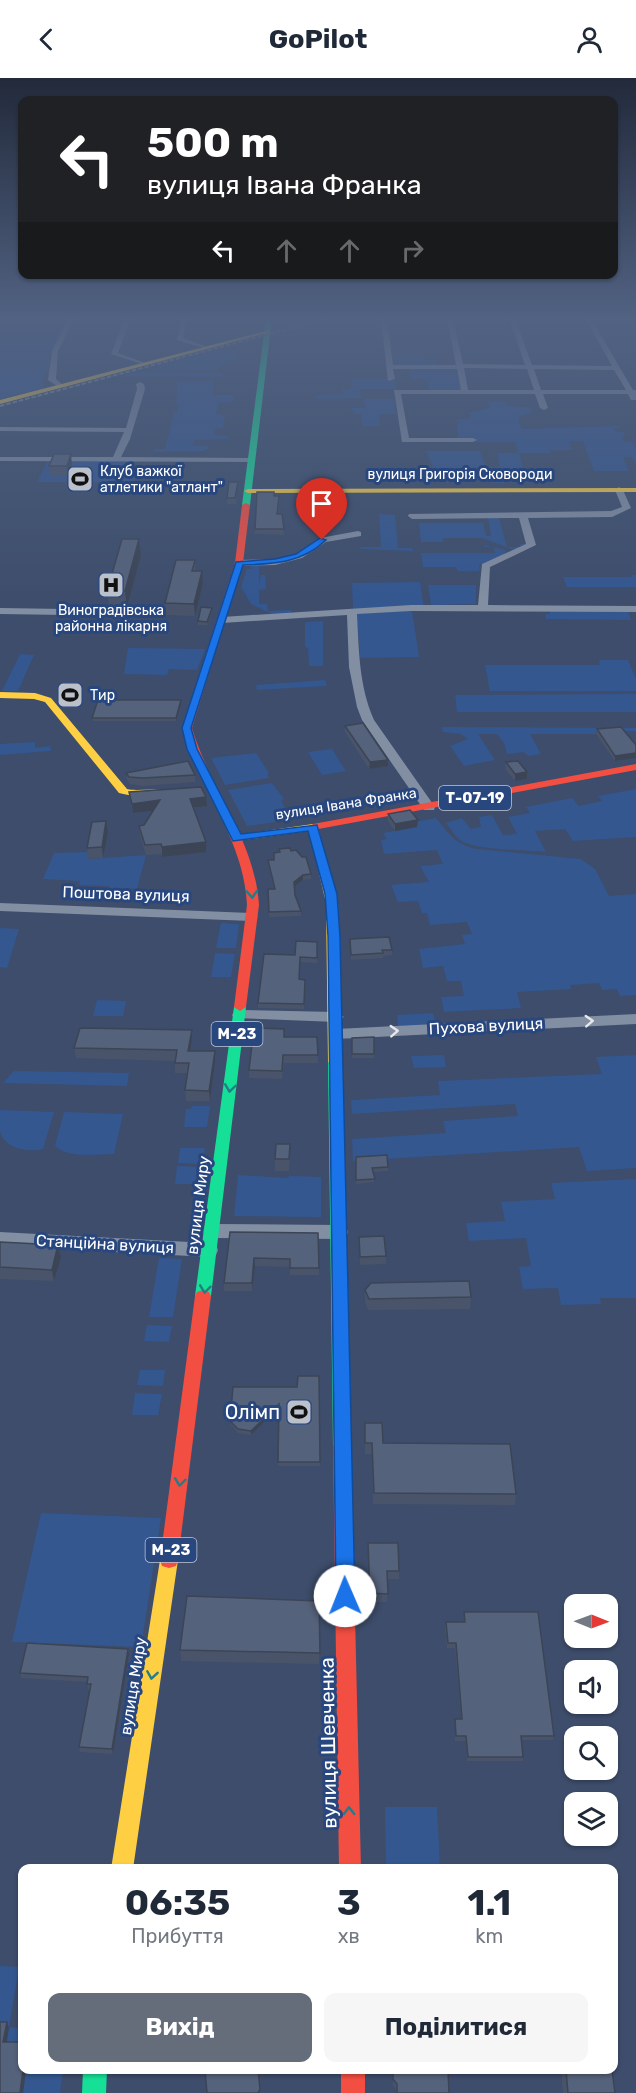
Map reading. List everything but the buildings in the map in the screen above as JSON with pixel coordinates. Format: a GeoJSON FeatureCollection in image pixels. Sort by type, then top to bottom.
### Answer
{"type":"FeatureCollection","features":[{"type":"Feature","properties":{"kind":"main road","name":"М-23"},"geometry":{"type":"LineString","coordinates":[[239,563],[257,412]]}},
{"type":"Feature","properties":{"kind":"main road","name":"вулиця Григорія Сковороди"},"geometry":{"type":"LineString","coordinates":[[248,491],[636,490]]}},
{"type":"Feature","properties":{"kind":"main road","name":"вулиця Миру"},"geometry":{"type":"LineString","coordinates":[[123,1864],[170,1555],[251,917],[251,879],[237,838],[192,749],[187,728],[191,709],[239,563]]}},
{"type":"Feature","properties":{"kind":"main road"},"geometry":{"type":"LineString","coordinates":[[0,695],[35,696],[48,700],[123,791],[136,794],[173,792]]}},
{"type":"Feature","properties":{"kind":"main road","name":"вулиця Івана Франка"},"geometry":{"type":"LineString","coordinates":[[237,838],[429,807],[636,767]]}},
{"type":"Feature","properties":{"kind":"main road"},"geometry":{"type":"LineString","coordinates":[[193,790],[212,788]]}},
{"type":"Feature","properties":{"kind":"main road","name":"вулиця Шевченка"},"geometry":{"type":"LineString","coordinates":[[313,827],[332,903],[350,1864]]}},
{"type":"Feature","properties":{"kind":"main road"},"geometry":{"type":"LineString","coordinates":[[94,2093],[96,2074]]}},
{"type":"Feature","properties":{"kind":"main road"},"geometry":{"type":"LineString","coordinates":[[353,2074],[353,2093]]}},
{"type":"Feature","properties":{"kind":"street"},"geometry":{"type":"LineString","coordinates":[[116,460],[128,434],[133,412]]}},
{"type":"Feature","properties":{"kind":"street"},"geometry":{"type":"LineString","coordinates":[[400,412],[405,440],[473,440]]}},
{"type":"Feature","properties":{"kind":"street"},"geometry":{"type":"LineString","coordinates":[[0,429],[128,434]]}},
{"type":"Feature","properties":{"kind":"street"},"geometry":{"type":"LineString","coordinates":[[0,459],[251,460]]}},
{"type":"Feature","properties":{"kind":"street"},"geometry":{"type":"LineString","coordinates":[[412,516],[618,513],[627,508],[619,490]]}},
{"type":"Feature","properties":{"kind":"street"},"geometry":{"type":"LineString","coordinates":[[483,608],[485,566],[531,545],[524,516]]}},
{"type":"Feature","properties":{"kind":"street"},"geometry":{"type":"LineString","coordinates":[[239,563],[275,562],[299,556],[322,540],[358,534]]}},
{"type":"Feature","properties":{"kind":"street"},"geometry":{"type":"LineString","coordinates":[[222,620],[352,611],[483,608],[636,609]]}},
{"type":"Feature","properties":{"kind":"street"},"geometry":{"type":"LineString","coordinates":[[0,611],[131,613]]}},
{"type":"Feature","properties":{"kind":"street"},"geometry":{"type":"LineString","coordinates":[[352,611],[356,682],[361,705],[368,720],[429,807]]}},
{"type":"Feature","properties":{"kind":"street","name":"Поштова вулиця"},"geometry":{"type":"LineString","coordinates":[[0,907],[251,917]]}},
{"type":"Feature","properties":{"kind":"street","name":"Пухова вулиця"},"geometry":{"type":"LineString","coordinates":[[240,1015],[336,1025],[636,1019]]}},
{"type":"Feature","properties":{"kind":"street"},"geometry":{"type":"LineString","coordinates":[[212,1230],[339,1232]]}},
{"type":"Feature","properties":{"kind":"street","name":"Станційна вулиця"},"geometry":{"type":"LineString","coordinates":[[0,1239],[209,1250]]}},
{"type":"Feature","properties":{"kind":"shaded area"},"geometry":{"type":"Polygon","coordinates":[[[174,412],[216,412],[225,416],[223,428],[215,428],[214,435],[228,436],[228,439],[194,440],[193,446],[209,446],[203,451],[154,452],[154,449],[165,449],[174,412]]]}},
{"type":"Feature","properties":{"kind":"shaded area"},"geometry":{"type":"Polygon","coordinates":[[[353,412],[396,412],[396,414],[379,414],[380,426],[362,426],[361,414],[353,412]]]}},
{"type":"Feature","properties":{"kind":"shaded area"},"geometry":{"type":"Polygon","coordinates":[[[531,412],[519,416],[519,424],[523,429],[620,426],[621,428],[614,428],[616,432],[623,432],[624,442],[632,442],[636,449],[636,465],[632,457],[623,457],[629,471],[594,471],[583,441],[569,441],[572,450],[551,450],[547,445],[551,453],[519,453],[525,475],[503,475],[505,483],[493,483],[486,467],[500,467],[497,453],[518,453],[515,442],[476,442],[475,439],[458,439],[457,419],[468,419],[471,415],[467,413],[531,412]]]}},
{"type":"Feature","properties":{"kind":"shaded area"},"geometry":{"type":"Polygon","coordinates":[[[426,451],[480,451],[486,467],[434,469],[426,451]]]}},
{"type":"Feature","properties":{"kind":"shaded area"},"geometry":{"type":"Polygon","coordinates":[[[47,462],[125,462],[124,468],[138,468],[134,482],[37,482],[47,462]]]}},
{"type":"Feature","properties":{"kind":"shaded area"},"geometry":{"type":"Polygon","coordinates":[[[379,514],[395,515],[398,548],[412,548],[413,551],[361,549],[360,547],[381,547],[379,514]]]}},
{"type":"Feature","properties":{"kind":"shaded area"},"geometry":{"type":"Polygon","coordinates":[[[488,518],[499,518],[507,547],[521,547],[514,550],[482,538],[443,538],[443,542],[421,542],[419,523],[483,523],[486,536],[491,536],[488,518]]]}},
{"type":"Feature","properties":{"kind":"shaded area"},"geometry":{"type":"Polygon","coordinates":[[[493,547],[505,550],[506,555],[479,565],[480,571],[458,571],[456,567],[423,567],[421,553],[495,553],[493,547]]]}},
{"type":"Feature","properties":{"kind":"shaded area"},"geometry":{"type":"Polygon","coordinates":[[[249,566],[259,566],[259,585],[261,575],[265,575],[266,589],[259,590],[259,604],[267,604],[268,611],[291,610],[291,614],[274,615],[251,604],[241,587],[247,569],[253,569],[249,566]]]}},
{"type":"Feature","properties":{"kind":"shaded area"},"geometry":{"type":"Polygon","coordinates":[[[631,575],[636,575],[636,587],[567,587],[563,577],[632,577],[631,575]]]}},
{"type":"Feature","properties":{"kind":"shaded area"},"geometry":{"type":"Polygon","coordinates":[[[420,582],[424,607],[353,610],[352,583],[420,582]]]}},
{"type":"Feature","properties":{"kind":"shaded area"},"geometry":{"type":"Polygon","coordinates":[[[428,585],[476,585],[476,604],[431,605],[428,585]]]}},
{"type":"Feature","properties":{"kind":"shaded area"},"geometry":{"type":"Polygon","coordinates":[[[412,610],[419,657],[360,658],[357,612],[412,610]]]}},
{"type":"Feature","properties":{"kind":"shaded area"},"geometry":{"type":"Polygon","coordinates":[[[549,610],[628,611],[631,620],[546,619],[545,614],[550,614],[549,610]]]}},
{"type":"Feature","properties":{"kind":"shaded area"},"geometry":{"type":"Polygon","coordinates":[[[323,621],[323,666],[309,666],[308,648],[305,647],[305,622],[323,621]]]}},
{"type":"Feature","properties":{"kind":"shaded area"},"geometry":{"type":"Polygon","coordinates":[[[128,648],[205,649],[197,670],[169,669],[167,675],[124,674],[128,648]]]}},
{"type":"Feature","properties":{"kind":"shaded area"},"geometry":{"type":"Polygon","coordinates":[[[20,654],[34,655],[18,691],[2,691],[20,654]]]}},
{"type":"Feature","properties":{"kind":"shaded area"},"geometry":{"type":"Polygon","coordinates":[[[599,660],[628,660],[636,679],[636,691],[490,691],[485,665],[600,665],[599,660]]]}},
{"type":"Feature","properties":{"kind":"shaded area"},"geometry":{"type":"Polygon","coordinates":[[[325,680],[327,686],[257,690],[256,685],[325,680]]]}},
{"type":"Feature","properties":{"kind":"shaded area"},"geometry":{"type":"Polygon","coordinates":[[[636,694],[636,712],[457,712],[455,695],[636,694]]]}},
{"type":"Feature","properties":{"kind":"shaded area"},"geometry":{"type":"Polygon","coordinates":[[[442,727],[636,728],[636,731],[596,731],[596,734],[530,734],[541,754],[528,756],[524,752],[507,754],[504,743],[497,734],[478,734],[495,760],[464,766],[450,746],[468,739],[461,734],[443,732],[442,727]]]}},
{"type":"Feature","properties":{"kind":"shaded area"},"geometry":{"type":"Polygon","coordinates":[[[35,742],[35,748],[50,746],[51,751],[0,755],[0,744],[35,742]]]}},
{"type":"Feature","properties":{"kind":"shaded area"},"geometry":{"type":"Polygon","coordinates":[[[332,749],[346,771],[322,775],[308,752],[332,749]]]}},
{"type":"Feature","properties":{"kind":"shaded area"},"geometry":{"type":"Polygon","coordinates":[[[256,753],[269,773],[267,774],[269,778],[225,785],[211,758],[256,753]]]}},
{"type":"Feature","properties":{"kind":"shaded area"},"geometry":{"type":"Polygon","coordinates":[[[272,783],[284,799],[281,800],[286,810],[309,807],[315,816],[324,815],[247,826],[228,790],[272,783]]]}},
{"type":"Feature","properties":{"kind":"shaded area"},"geometry":{"type":"Polygon","coordinates":[[[636,789],[636,837],[573,841],[565,829],[535,831],[546,852],[502,849],[461,841],[446,823],[462,818],[471,829],[481,827],[479,817],[492,815],[503,835],[517,834],[508,817],[530,813],[526,807],[572,798],[579,806],[602,801],[598,796],[636,789]]]}},
{"type":"Feature","properties":{"kind":"shaded area"},"geometry":{"type":"Polygon","coordinates":[[[436,818],[454,838],[464,845],[477,849],[581,859],[595,869],[609,896],[636,894],[636,995],[620,996],[617,989],[602,990],[599,983],[570,985],[571,989],[517,992],[521,1008],[444,1012],[441,997],[464,996],[461,981],[447,981],[443,966],[423,968],[419,949],[465,944],[462,935],[472,934],[467,922],[430,925],[427,913],[422,913],[418,901],[398,902],[391,885],[429,882],[420,866],[443,864],[437,850],[384,854],[381,840],[387,839],[383,833],[416,827],[414,822],[436,818]]]}},
{"type":"Feature","properties":{"kind":"shaded area"},"geometry":{"type":"Polygon","coordinates":[[[90,852],[89,859],[146,855],[137,889],[121,888],[119,894],[107,893],[109,886],[79,885],[80,881],[43,879],[54,853],[90,852]]]}},
{"type":"Feature","properties":{"kind":"shaded area"},"geometry":{"type":"Polygon","coordinates":[[[221,923],[239,924],[236,948],[216,948],[221,923]]]}},
{"type":"Feature","properties":{"kind":"shaded area"},"geometry":{"type":"Polygon","coordinates":[[[0,928],[19,929],[7,968],[0,967],[0,928]]]}},
{"type":"Feature","properties":{"kind":"shaded area"},"geometry":{"type":"Polygon","coordinates":[[[215,953],[235,954],[231,977],[211,977],[215,953]]]}},
{"type":"Feature","properties":{"kind":"shaded area"},"geometry":{"type":"Polygon","coordinates":[[[97,1000],[126,1001],[123,1016],[93,1016],[97,1000]]]}},
{"type":"Feature","properties":{"kind":"shaded area"},"geometry":{"type":"Polygon","coordinates":[[[433,1013],[436,1024],[398,1026],[397,1015],[433,1013]]]}},
{"type":"Feature","properties":{"kind":"shaded area"},"geometry":{"type":"Polygon","coordinates":[[[444,1055],[446,1067],[414,1068],[411,1056],[444,1055]]]}},
{"type":"Feature","properties":{"kind":"shaded area"},"geometry":{"type":"Polygon","coordinates":[[[636,1055],[636,1168],[587,1171],[579,1147],[353,1161],[352,1139],[446,1133],[443,1121],[518,1116],[515,1104],[352,1114],[351,1100],[440,1095],[438,1081],[602,1074],[596,1057],[636,1055]]]}},
{"type":"Feature","properties":{"kind":"shaded area"},"geometry":{"type":"Polygon","coordinates":[[[14,1071],[129,1073],[127,1086],[3,1083],[14,1071]]]}},
{"type":"Feature","properties":{"kind":"shaded area"},"geometry":{"type":"Polygon","coordinates":[[[192,1106],[210,1106],[207,1127],[184,1127],[186,1109],[191,1109],[192,1106]]]}},
{"type":"Feature","properties":{"kind":"shaded area"},"geometry":{"type":"Polygon","coordinates":[[[0,1110],[54,1112],[43,1149],[24,1150],[6,1142],[0,1131],[0,1110]]]}},
{"type":"Feature","properties":{"kind":"shaded area"},"geometry":{"type":"Polygon","coordinates":[[[64,1112],[123,1114],[114,1154],[75,1154],[55,1146],[64,1112]]]}},
{"type":"Feature","properties":{"kind":"shaded area"},"geometry":{"type":"Polygon","coordinates":[[[180,1148],[205,1148],[202,1164],[178,1163],[180,1148]]]}},
{"type":"Feature","properties":{"kind":"shaded area"},"geometry":{"type":"Polygon","coordinates":[[[177,1166],[202,1167],[199,1184],[175,1184],[177,1166]]]}},
{"type":"Feature","properties":{"kind":"shaded area"},"geometry":{"type":"Polygon","coordinates":[[[238,1175],[321,1177],[321,1217],[234,1216],[238,1175]]]}},
{"type":"Feature","properties":{"kind":"shaded area"},"geometry":{"type":"Polygon","coordinates":[[[636,1179],[636,1298],[600,1298],[601,1304],[561,1305],[558,1288],[523,1289],[519,1267],[531,1266],[526,1238],[469,1241],[466,1223],[505,1221],[501,1202],[555,1199],[551,1183],[636,1179]]]}},
{"type":"Feature","properties":{"kind":"shaded area"},"geometry":{"type":"Polygon","coordinates":[[[159,1258],[182,1259],[173,1317],[149,1317],[159,1258]]]}},
{"type":"Feature","properties":{"kind":"shaded area"},"geometry":{"type":"Polygon","coordinates":[[[147,1325],[172,1326],[169,1342],[144,1341],[147,1325]]]}},
{"type":"Feature","properties":{"kind":"shaded area"},"geometry":{"type":"Polygon","coordinates":[[[140,1370],[165,1370],[163,1386],[137,1385],[140,1370]]]}},
{"type":"Feature","properties":{"kind":"shaded area"},"geometry":{"type":"Polygon","coordinates":[[[135,1393],[162,1394],[158,1415],[132,1415],[135,1393]]]}},
{"type":"Feature","properties":{"kind":"shaded area"},"geometry":{"type":"Polygon","coordinates":[[[41,1513],[161,1518],[141,1647],[12,1642],[41,1513]]]}},
{"type":"Feature","properties":{"kind":"shaded area"},"geometry":{"type":"Polygon","coordinates":[[[385,1807],[437,1807],[440,1864],[386,1864],[385,1807]]]}},
{"type":"Feature","properties":{"kind":"shaded area"},"geometry":{"type":"Polygon","coordinates":[[[0,1966],[18,1967],[9,2027],[18,2028],[18,2048],[6,2047],[0,2028],[0,1966]]]}},
{"type":"Feature","properties":{"kind":"shaded area"},"geometry":{"type":"Polygon","coordinates":[[[25,2074],[62,2074],[60,2093],[23,2093],[25,2074]]]}},
{"type":"Feature","properties":{"kind":"traffic: fast"},"geometry":{"type":"LineString","coordinates":[[246,505],[257,412]]}},
{"type":"Feature","properties":{"kind":"traffic: fast"},"geometry":{"type":"LineString","coordinates":[[203,1296],[240,1007]]}},
{"type":"Feature","properties":{"kind":"traffic: fast"},"geometry":{"type":"LineString","coordinates":[[335,1062],[342,1446]]}},
{"type":"Feature","properties":{"kind":"traffic: fast"},"geometry":{"type":"LineString","coordinates":[[94,2093],[95,2074]]}},
{"type":"Feature","properties":{"kind":"traffic: slow"},"geometry":{"type":"LineString","coordinates":[[248,491],[636,490]]}},
{"type":"Feature","properties":{"kind":"traffic: slow"},"geometry":{"type":"LineString","coordinates":[[0,695],[35,696],[48,700],[123,791],[136,794],[162,793]]}},
{"type":"Feature","properties":{"kind":"traffic: slow"},"geometry":{"type":"LineString","coordinates":[[237,838],[313,827],[332,903],[335,1062]]}},
{"type":"Feature","properties":{"kind":"traffic: slow"},"geometry":{"type":"LineString","coordinates":[[123,1864],[169,1560]]}},
{"type":"Feature","properties":{"kind":"traffic: jam"},"geometry":{"type":"LineString","coordinates":[[240,1007],[253,905],[252,888],[237,838],[194,752],[187,728],[239,563],[246,505]]}},
{"type":"Feature","properties":{"kind":"traffic: jam"},"geometry":{"type":"LineString","coordinates":[[313,827],[636,767]]}},
{"type":"Feature","properties":{"kind":"traffic: jam"},"geometry":{"type":"LineString","coordinates":[[169,1560],[203,1296]]}},
{"type":"Feature","properties":{"kind":"traffic: jam"},"geometry":{"type":"LineString","coordinates":[[342,1446],[350,1864]]}},
{"type":"Feature","properties":{"kind":"traffic: jam"},"geometry":{"type":"LineString","coordinates":[[353,2074],[353,2093]]}},
{"type":"Feature","properties":{"kind":"place","name":"Клуб важкої атлетики \"атлант\""},"geometry":{"type":"Point","coordinates":[80,479]}},
{"type":"Feature","properties":{"kind":"place","name":"Виноградівська районна лікарня"},"geometry":{"type":"Point","coordinates":[111,585]}},
{"type":"Feature","properties":{"kind":"place","name":"Тир"},"geometry":{"type":"Point","coordinates":[70,695]}},
{"type":"Feature","properties":{"kind":"place","name":"Олімп"},"geometry":{"type":"Point","coordinates":[299,1412]}},
{"type":"Feature","properties":{"kind":"route"},"geometry":{"type":"LineString","coordinates":[[322,540],[299,556],[275,562],[239,563],[189,715],[187,728],[192,749],[237,838],[313,827],[331,894],[334,936],[345,1596]]}}]}
